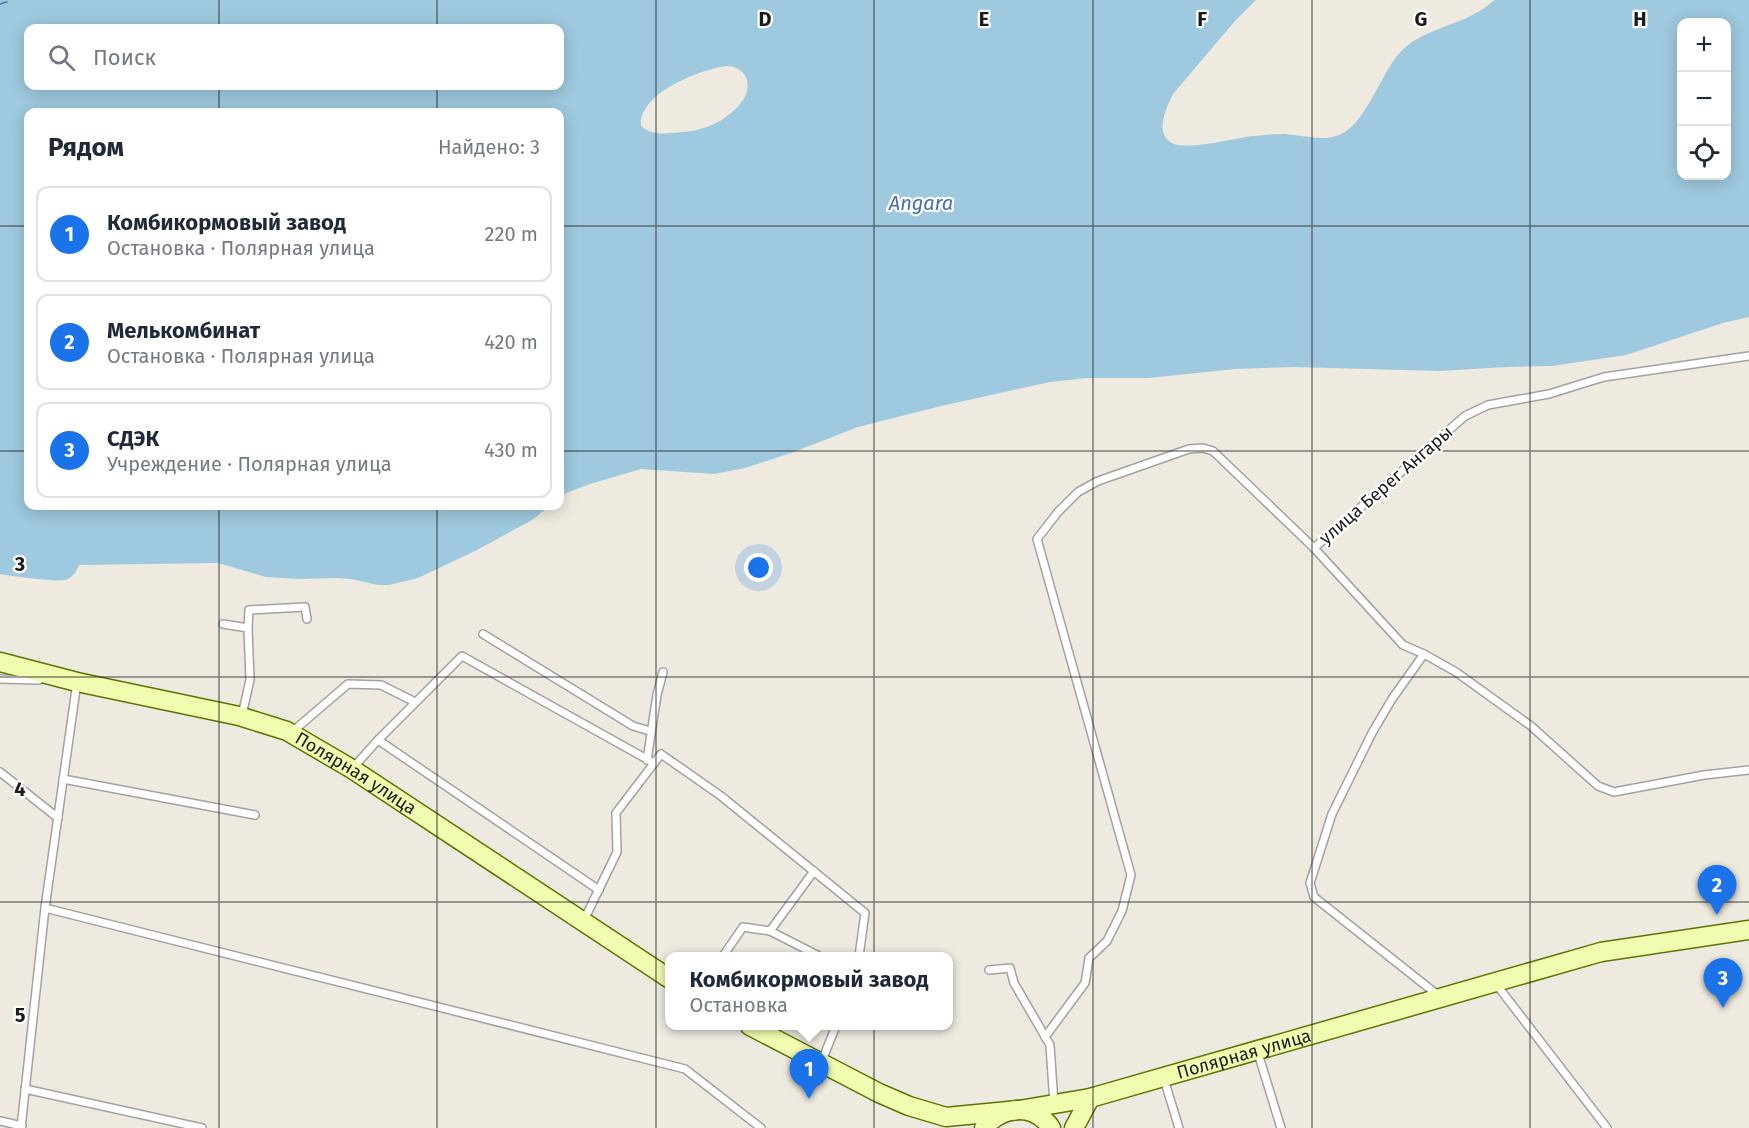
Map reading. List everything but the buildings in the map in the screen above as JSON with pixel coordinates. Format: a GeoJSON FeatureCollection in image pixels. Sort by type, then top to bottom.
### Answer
{"type":"FeatureCollection","features":[{"type":"Feature","properties":{"kind":"main road","name":"Полярная улица"},"geometry":{"type":"LineString","coordinates":[[0,662],[73,681],[242,717],[290,733],[352,769],[665,976]]}},
{"type":"Feature","properties":{"kind":"main road","name":"Полярная улица"},"geometry":{"type":"LineString","coordinates":[[758,1030],[879,1093],[952,1122],[1090,1098],[1601,952],[1749,930]]}},
{"type":"Feature","properties":{"kind":"main road"},"geometry":{"type":"LineString","coordinates":[[1074,1128],[1090,1098]]}},
{"type":"Feature","properties":{"kind":"main road"},"geometry":{"type":"LineString","coordinates":[[984,1128],[1002,1113],[1019,1110],[1038,1115],[1051,1128]]}},
{"type":"Feature","properties":{"kind":"lane","name":"улица Берег Ангары"},"geometry":{"type":"LineString","coordinates":[[1749,356],[1604,377],[1548,394],[1488,405],[1465,416],[1314,548],[1403,645],[1456,672],[1532,726],[1599,786],[1614,792],[1704,775],[1749,770]]}},
{"type":"Feature","properties":{"kind":"lane"},"geometry":{"type":"LineString","coordinates":[[1046,1037],[1085,983],[1089,958],[1107,941],[1122,910],[1131,875],[1036,539],[1078,492],[1098,481],[1189,449],[1203,448],[1213,451],[1314,548]]}},
{"type":"Feature","properties":{"kind":"lane"},"geometry":{"type":"LineString","coordinates":[[242,717],[250,680],[249,610],[305,607],[308,619]]}},
{"type":"Feature","properties":{"kind":"lane"},"geometry":{"type":"LineString","coordinates":[[223,624],[248,628]]}},
{"type":"Feature","properties":{"kind":"lane"},"geometry":{"type":"LineString","coordinates":[[483,634],[633,726],[650,731]]}},
{"type":"Feature","properties":{"kind":"lane"},"geometry":{"type":"LineString","coordinates":[[1424,654],[1392,699],[1362,753],[1332,814],[1310,883],[1314,897],[1441,998]]}},
{"type":"Feature","properties":{"kind":"lane"},"geometry":{"type":"LineString","coordinates":[[352,769],[462,656],[654,763]]}},
{"type":"Feature","properties":{"kind":"lane"},"geometry":{"type":"LineString","coordinates":[[647,760],[650,731],[663,672]]}},
{"type":"Feature","properties":{"kind":"lane"},"geometry":{"type":"LineString","coordinates":[[0,679],[73,681],[63,779],[45,908],[22,1127],[0,1121]]}},
{"type":"Feature","properties":{"kind":"lane"},"geometry":{"type":"LineString","coordinates":[[290,733],[348,684],[381,686],[415,702]]}},
{"type":"Feature","properties":{"kind":"lane"},"geometry":{"type":"LineString","coordinates":[[378,740],[599,890]]}},
{"type":"Feature","properties":{"kind":"lane"},"geometry":{"type":"LineString","coordinates":[[583,922],[617,852],[616,813],[661,754],[721,796],[865,913],[860,952]]}},
{"type":"Feature","properties":{"kind":"lane"},"geometry":{"type":"LineString","coordinates":[[0,772],[58,818]]}},
{"type":"Feature","properties":{"kind":"lane"},"geometry":{"type":"LineString","coordinates":[[63,779],[255,815]]}},
{"type":"Feature","properties":{"kind":"lane"},"geometry":{"type":"LineString","coordinates":[[770,931],[814,871]]}},
{"type":"Feature","properties":{"kind":"lane"},"geometry":{"type":"LineString","coordinates":[[45,908],[685,1069],[761,1128]]}},
{"type":"Feature","properties":{"kind":"lane"},"geometry":{"type":"LineString","coordinates":[[726,952],[743,927],[770,931],[810,952]]}},
{"type":"Feature","properties":{"kind":"lane"},"geometry":{"type":"LineString","coordinates":[[989,970],[1010,968],[1014,983],[1050,1045],[1054,1104]]}},
{"type":"Feature","properties":{"kind":"lane"},"geometry":{"type":"LineString","coordinates":[[1494,982],[1607,1128]]}},
{"type":"Feature","properties":{"kind":"lane"},"geometry":{"type":"LineString","coordinates":[[821,1063],[832,1030]]}},
{"type":"Feature","properties":{"kind":"lane"},"geometry":{"type":"LineString","coordinates":[[1257,1050],[1281,1128]]}},
{"type":"Feature","properties":{"kind":"lane"},"geometry":{"type":"LineString","coordinates":[[1164,1076],[1179,1128]]}},
{"type":"Feature","properties":{"kind":"lane"},"geometry":{"type":"LineString","coordinates":[[26,1089],[202,1128]]}},
{"type":"Feature","properties":{"kind":"water","name":"Angara"},"geometry":{"type":"Polygon","coordinates":[[[0,0],[1256,0],[1235,21],[1170,100],[1163,120],[1164,134],[1172,143],[1188,146],[1253,136],[1285,134],[1319,138],[1339,135],[1348,130],[1364,112],[1391,65],[1405,48],[1424,35],[1479,12],[1495,0],[1749,0],[1749,317],[1723,323],[1626,355],[1552,366],[1440,371],[1294,367],[1235,369],[1149,378],[1087,378],[1050,382],[858,427],[745,468],[714,474],[641,469],[590,484],[564,495],[564,108],[24,108],[24,510],[545,510],[532,520],[477,550],[418,578],[389,585],[337,578],[266,577],[218,563],[79,565],[68,579],[55,580],[0,574],[0,0]],[[727,66],[702,72],[660,93],[643,114],[641,126],[656,133],[684,132],[718,122],[741,103],[748,88],[743,73],[734,67],[727,66]]]}},
{"type":"Feature","properties":{"kind":"ferry route"},"geometry":{"type":"LineString","coordinates":[[0,4],[13,0]]}},
{"type":"Feature","properties":{"kind":"place","name":"Мелькомбинат"},"geometry":{"type":"Point","coordinates":[1717,915]}},
{"type":"Feature","properties":{"kind":"place","name":"СДЭК"},"geometry":{"type":"Point","coordinates":[1723,1008]}},
{"type":"Feature","properties":{"kind":"place","name":"Комбикормовый завод"},"geometry":{"type":"Point","coordinates":[809,1099]}}]}
